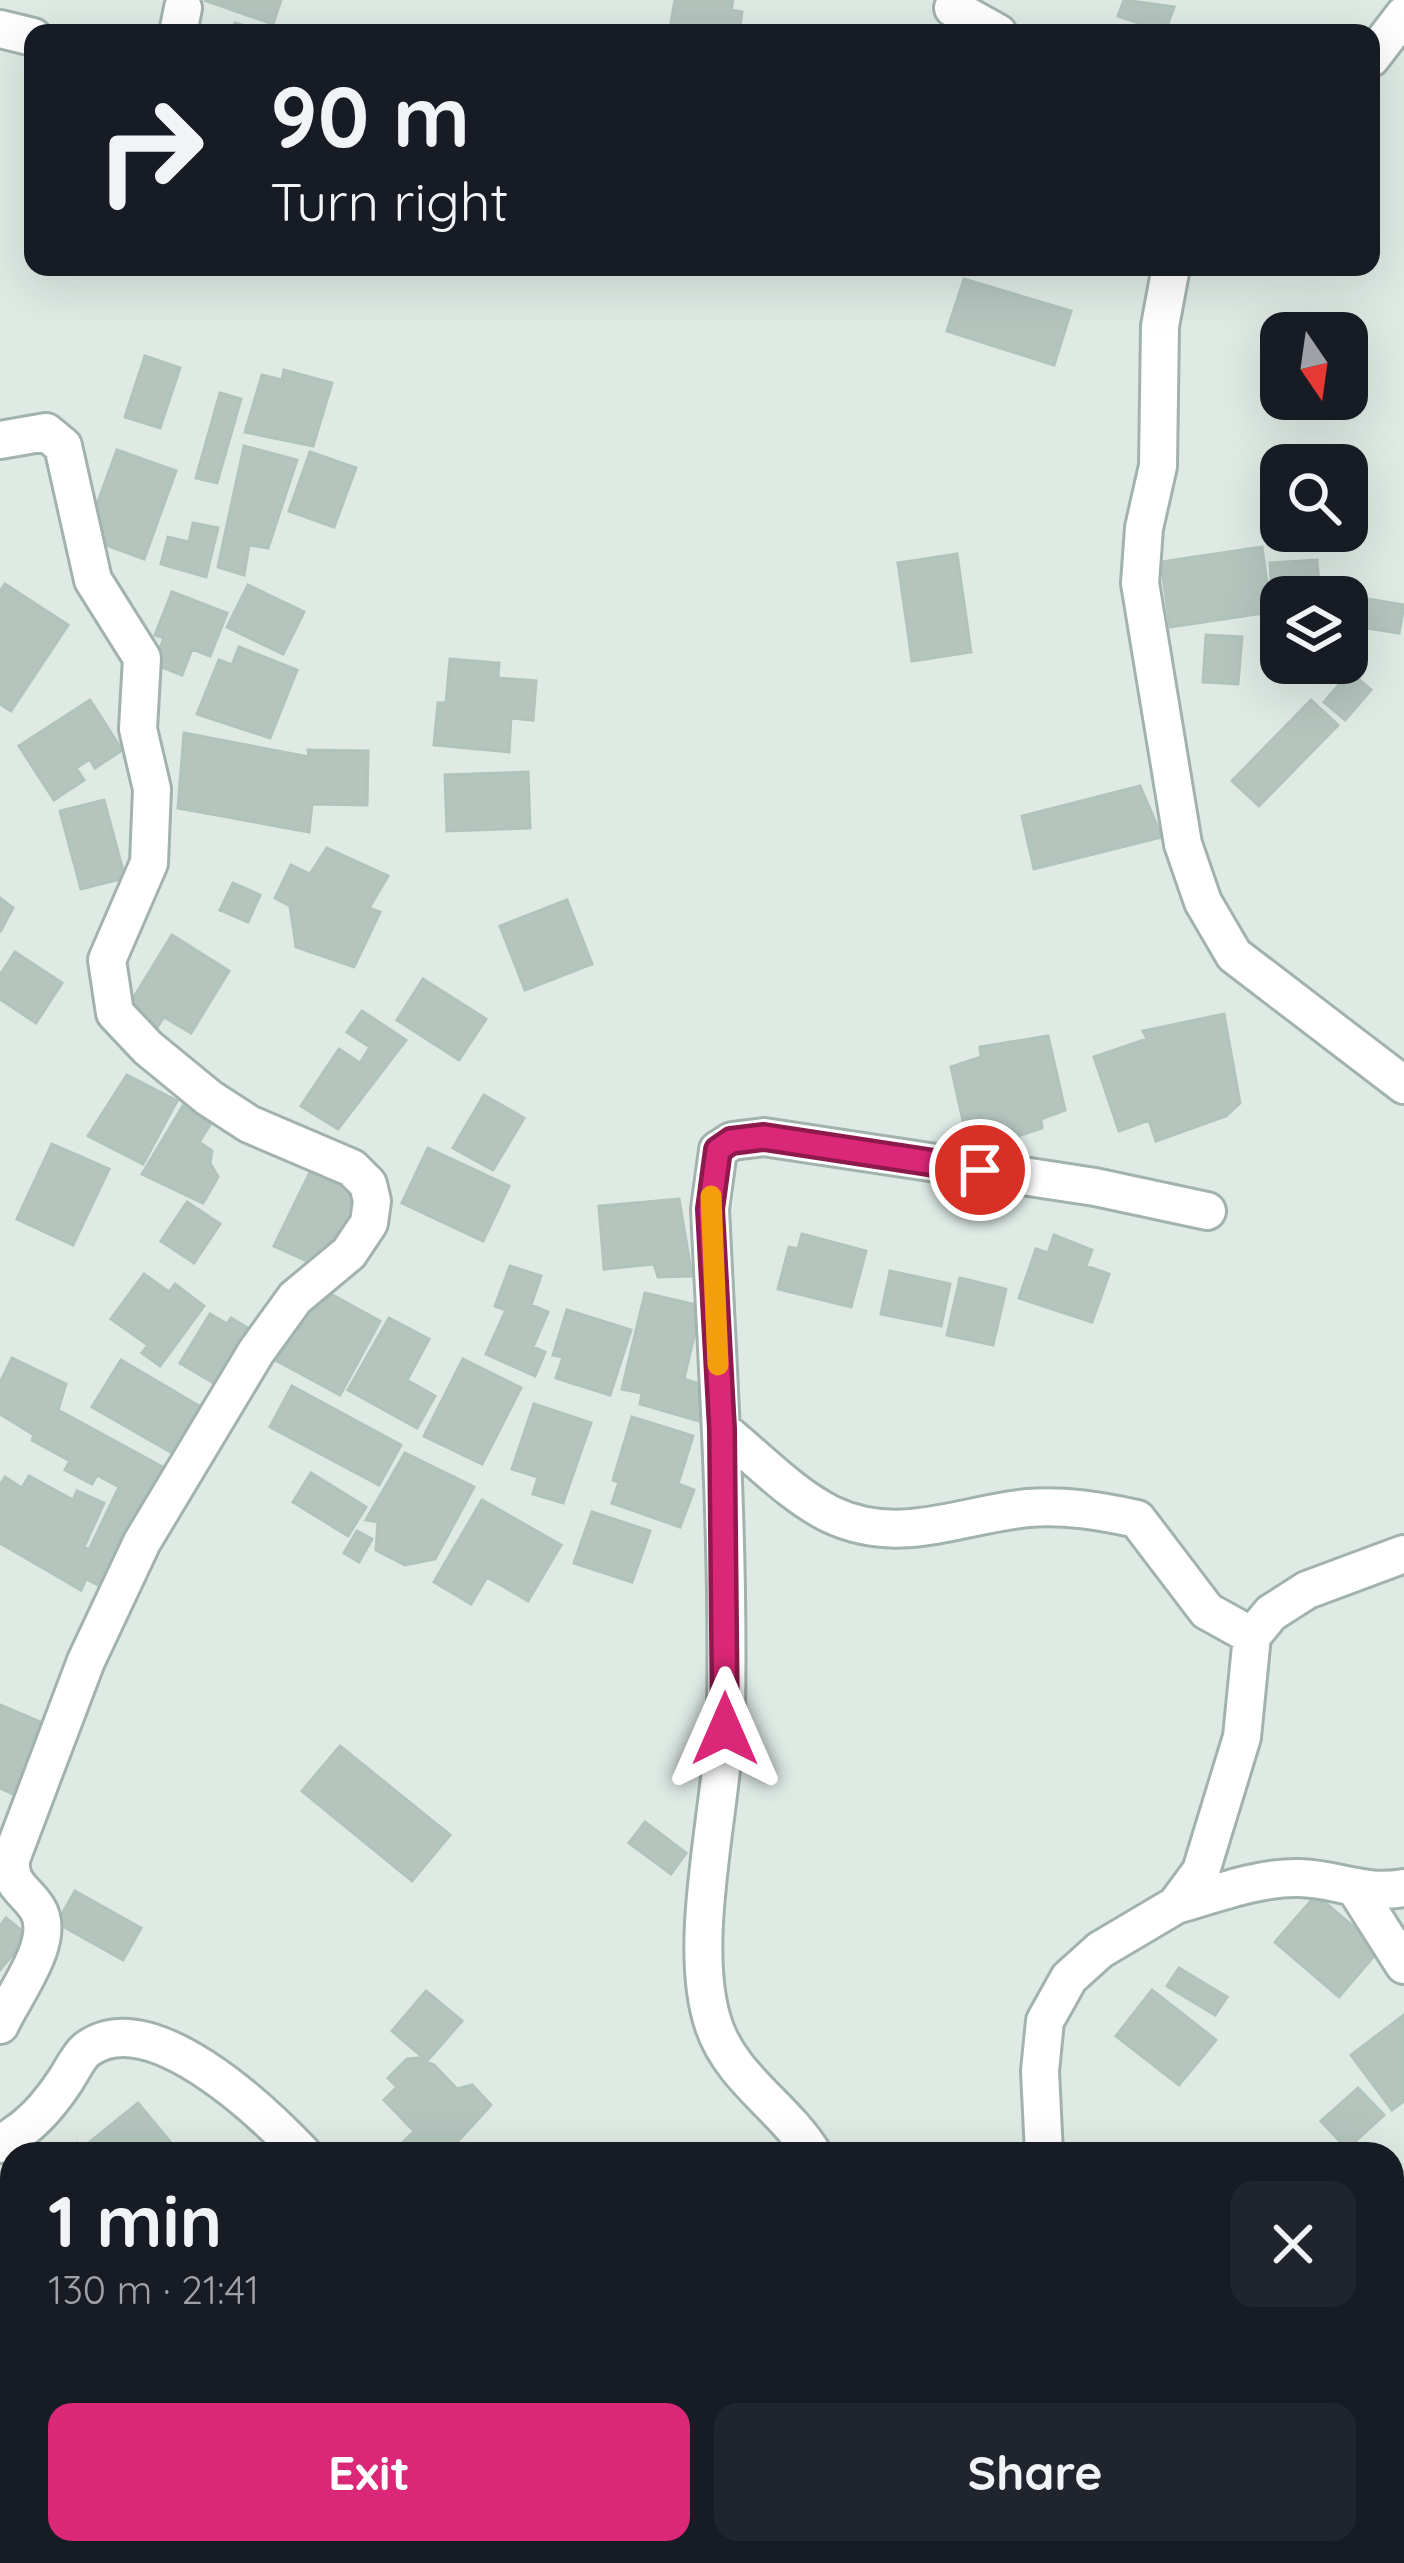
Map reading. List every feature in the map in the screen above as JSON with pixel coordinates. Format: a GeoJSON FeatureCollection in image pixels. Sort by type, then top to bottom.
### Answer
{"type":"FeatureCollection","features":[{"type":"Feature","properties":{"kind":"street"},"geometry":{"type":"LineString","coordinates":[[1380,46],[1404,15]]}},
{"type":"Feature","properties":{"kind":"street"},"geometry":{"type":"LineString","coordinates":[[1169,276],[1160,326],[1158,466],[1144,529],[1140,583],[1183,844],[1203,902],[1234,955],[1404,1084]]}},
{"type":"Feature","properties":{"kind":"street"},"geometry":{"type":"LineString","coordinates":[[0,440],[56,435],[69,466],[93,580],[142,658],[138,729],[152,790],[149,862],[107,960],[115,1012],[148,1048],[209,1098],[249,1124],[352,1168],[368,1184],[372,1202],[369,1223],[350,1253],[295,1298],[256,1352],[142,1541],[86,1661],[11,1859],[13,1881],[37,1908],[42,1937],[0,2025]]}},
{"type":"Feature","properties":{"kind":"street"},"geometry":{"type":"LineString","coordinates":[[805,2142],[796,2127],[734,2067],[722,2047],[704,1969],[726,1720],[722,1429],[710,1209],[718,1150],[731,1141],[764,1137],[1095,1187],[1207,1211]]}},
{"type":"Feature","properties":{"kind":"street"},"geometry":{"type":"LineString","coordinates":[[722,1429],[801,1495],[868,1528],[904,1532],[1029,1508],[1077,1508],[1137,1519],[1207,1611],[1252,1636]]}},
{"type":"Feature","properties":{"kind":"street"},"geometry":{"type":"LineString","coordinates":[[1176,1905],[1215,1840],[1242,1737],[1252,1636],[1271,1612],[1307,1590],[1404,1554]]}},
{"type":"Feature","properties":{"kind":"street"},"geometry":{"type":"LineString","coordinates":[[1043,2142],[1040,2071],[1046,2020],[1069,1978],[1100,1950],[1176,1905],[1278,1880],[1317,1880],[1358,1892],[1404,1888]]}},
{"type":"Feature","properties":{"kind":"street"},"geometry":{"type":"LineString","coordinates":[[1358,1892],[1404,1965]]}},
{"type":"Feature","properties":{"kind":"street"},"geometry":{"type":"LineString","coordinates":[[3,2142],[24,2130],[49,2105],[86,2050],[122,2036],[156,2042],[188,2060],[236,2092],[290,2142]]}},
{"type":"Feature","properties":{"kind":"building"},"geometry":{"type":"Polygon","coordinates":[[[204,0],[281,0],[273,24],[204,0]]]}},
{"type":"Feature","properties":{"kind":"building"},"geometry":{"type":"Polygon","coordinates":[[[675,0],[733,0],[731,10],[742,12],[740,24],[671,24],[675,0]]]}},
{"type":"Feature","properties":{"kind":"building"},"geometry":{"type":"Polygon","coordinates":[[[1124,0],[1174,7],[1168,24],[1142,24],[1118,16],[1124,0]]]}},
{"type":"Feature","properties":{"kind":"building"},"geometry":{"type":"Polygon","coordinates":[[[964,279],[1071,311],[1054,365],[947,331],[964,279]]]}},
{"type":"Feature","properties":{"kind":"building"},"geometry":{"type":"Polygon","coordinates":[[[145,356],[180,368],[160,428],[125,417],[145,356]]]}},
{"type":"Feature","properties":{"kind":"building"},"geometry":{"type":"Polygon","coordinates":[[[284,370],[332,383],[313,446],[245,432],[262,375],[282,380],[284,370]]]}},
{"type":"Feature","properties":{"kind":"building"},"geometry":{"type":"Polygon","coordinates":[[[220,393],[241,399],[217,483],[196,478],[220,393]]]}},
{"type":"Feature","properties":{"kind":"building"},"geometry":{"type":"Polygon","coordinates":[[[244,446],[297,460],[268,548],[249,545],[244,575],[218,567],[244,446]]]}},
{"type":"Feature","properties":{"kind":"building"},"geometry":{"type":"Polygon","coordinates":[[[117,450],[176,471],[144,559],[85,537],[117,450]]]}},
{"type":"Feature","properties":{"kind":"building"},"geometry":{"type":"Polygon","coordinates":[[[310,452],[356,468],[334,527],[289,511],[310,452]]]}},
{"type":"Feature","properties":{"kind":"building"},"geometry":{"type":"Polygon","coordinates":[[[193,523],[218,528],[206,577],[161,564],[168,537],[189,542],[193,523]]]}},
{"type":"Feature","properties":{"kind":"building"},"geometry":{"type":"Polygon","coordinates":[[[1260,547],[1266,576],[1260,576],[1260,614],[1170,627],[1161,562],[1260,547]]]}},
{"type":"Feature","properties":{"kind":"building"},"geometry":{"type":"Polygon","coordinates":[[[957,554],[971,652],[912,661],[898,563],[957,554]]]}},
{"type":"Feature","properties":{"kind":"building"},"geometry":{"type":"Polygon","coordinates":[[[1317,560],[1318,576],[1271,576],[1270,563],[1317,560]]]}},
{"type":"Feature","properties":{"kind":"building"},"geometry":{"type":"Polygon","coordinates":[[[5,584],[68,625],[11,711],[0,704],[0,591],[5,584]]]}},
{"type":"Feature","properties":{"kind":"building"},"geometry":{"type":"Polygon","coordinates":[[[248,585],[304,612],[283,654],[227,627],[248,585]]]}},
{"type":"Feature","properties":{"kind":"building"},"geometry":{"type":"Polygon","coordinates":[[[172,592],[227,613],[210,656],[192,649],[182,675],[154,664],[164,638],[155,635],[172,592]]]}},
{"type":"Feature","properties":{"kind":"building"},"geometry":{"type":"Polygon","coordinates":[[[1368,599],[1404,605],[1399,633],[1368,628],[1368,599]]]}},
{"type":"Feature","properties":{"kind":"building"},"geometry":{"type":"Polygon","coordinates":[[[1206,635],[1242,637],[1238,684],[1203,682],[1206,635]]]}},
{"type":"Feature","properties":{"kind":"building"},"geometry":{"type":"Polygon","coordinates":[[[239,647],[297,670],[270,738],[197,714],[219,660],[232,665],[239,647]]]}},
{"type":"Feature","properties":{"kind":"building"},"geometry":{"type":"Polygon","coordinates":[[[450,659],[499,663],[498,678],[536,681],[533,720],[511,718],[509,752],[434,745],[438,703],[446,703],[450,659]]]}},
{"type":"Feature","properties":{"kind":"building"},"geometry":{"type":"Polygon","coordinates":[[[1340,684],[1364,684],[1371,690],[1345,720],[1324,702],[1340,684]]]}},
{"type":"Feature","properties":{"kind":"building"},"geometry":{"type":"Polygon","coordinates":[[[90,700],[122,750],[95,768],[90,759],[76,768],[84,780],[54,800],[19,746],[90,700]]]}},
{"type":"Feature","properties":{"kind":"building"},"geometry":{"type":"Polygon","coordinates":[[[1311,700],[1338,725],[1259,806],[1232,781],[1311,700]]]}},
{"type":"Feature","properties":{"kind":"building"},"geometry":{"type":"Polygon","coordinates":[[[184,733],[309,757],[308,750],[368,751],[367,805],[312,804],[309,832],[178,808],[184,733]]]}},
{"type":"Feature","properties":{"kind":"building"},"geometry":{"type":"Polygon","coordinates":[[[528,772],[530,828],[447,831],[445,775],[528,772]]]}},
{"type":"Feature","properties":{"kind":"building"},"geometry":{"type":"Polygon","coordinates":[[[1140,786],[1162,837],[1034,869],[1022,816],[1140,786]]]}},
{"type":"Feature","properties":{"kind":"building"},"geometry":{"type":"Polygon","coordinates":[[[104,800],[125,878],[81,889],[60,811],[104,800]]]}},
{"type":"Feature","properties":{"kind":"building"},"geometry":{"type":"Polygon","coordinates":[[[327,848],[388,876],[369,908],[380,912],[354,967],[296,947],[290,906],[275,898],[291,865],[310,874],[327,848]]]}},
{"type":"Feature","properties":{"kind":"building"},"geometry":{"type":"Polygon","coordinates":[[[233,883],[260,895],[248,922],[220,910],[233,883]]]}},
{"type":"Feature","properties":{"kind":"building"},"geometry":{"type":"Polygon","coordinates":[[[0,898],[13,908],[0,932],[0,898]]]}},
{"type":"Feature","properties":{"kind":"building"},"geometry":{"type":"Polygon","coordinates":[[[567,900],[592,964],[525,990],[500,926],[567,900]]]}},
{"type":"Feature","properties":{"kind":"building"},"geometry":{"type":"Polygon","coordinates":[[[172,935],[229,971],[191,1033],[164,1017],[156,1029],[126,1010],[172,935]]]}},
{"type":"Feature","properties":{"kind":"building"},"geometry":{"type":"Polygon","coordinates":[[[15,952],[62,983],[36,1023],[0,999],[0,975],[15,952]]]}},
{"type":"Feature","properties":{"kind":"building"},"geometry":{"type":"Polygon","coordinates":[[[423,979],[486,1019],[459,1060],[397,1020],[423,979]]]}},
{"type":"Feature","properties":{"kind":"building"},"geometry":{"type":"Polygon","coordinates":[[[362,1011],[406,1040],[338,1129],[301,1106],[339,1049],[360,1063],[370,1047],[347,1032],[362,1011]]]}},
{"type":"Feature","properties":{"kind":"building"},"geometry":{"type":"Polygon","coordinates":[[[1224,1014],[1240,1103],[1226,1116],[1156,1141],[1149,1120],[1119,1131],[1094,1057],[1147,1039],[1143,1031],[1224,1014]]]}},
{"type":"Feature","properties":{"kind":"building"},"geometry":{"type":"Polygon","coordinates":[[[1048,1036],[1065,1110],[1041,1119],[1042,1128],[970,1152],[951,1067],[981,1057],[980,1047],[1048,1036]]]}},
{"type":"Feature","properties":{"kind":"building"},"geometry":{"type":"Polygon","coordinates":[[[127,1075],[177,1101],[143,1164],[88,1136],[127,1075]]]}},
{"type":"Feature","properties":{"kind":"building"},"geometry":{"type":"Polygon","coordinates":[[[484,1095],[524,1118],[493,1170],[453,1148],[484,1095]]]}},
{"type":"Feature","properties":{"kind":"building"},"geometry":{"type":"Polygon","coordinates":[[[183,1106],[210,1125],[199,1142],[212,1151],[210,1163],[218,1177],[203,1203],[142,1174],[183,1106]]]}},
{"type":"Feature","properties":{"kind":"building"},"geometry":{"type":"Polygon","coordinates":[[[52,1144],[109,1169],[73,1245],[17,1219],[52,1144]]]}},
{"type":"Feature","properties":{"kind":"building"},"geometry":{"type":"Polygon","coordinates":[[[428,1148],[509,1186],[483,1241],[402,1203],[428,1148]]]}},
{"type":"Feature","properties":{"kind":"building"},"geometry":{"type":"Polygon","coordinates":[[[313,1166],[366,1193],[325,1269],[274,1246],[313,1166]]]}},
{"type":"Feature","properties":{"kind":"building"},"geometry":{"type":"Polygon","coordinates":[[[679,1199],[692,1276],[658,1277],[654,1264],[604,1269],[599,1206],[679,1199]]]}},
{"type":"Feature","properties":{"kind":"building"},"geometry":{"type":"Polygon","coordinates":[[[187,1202],[220,1224],[194,1263],[161,1241],[187,1202]]]}},
{"type":"Feature","properties":{"kind":"building"},"geometry":{"type":"Polygon","coordinates":[[[802,1234],[866,1251],[851,1307],[778,1289],[789,1247],[798,1249],[802,1234]]]}},
{"type":"Feature","properties":{"kind":"building"},"geometry":{"type":"Polygon","coordinates":[[[1054,1235],[1092,1250],[1086,1266],[1109,1274],[1092,1322],[1019,1298],[1036,1249],[1048,1253],[1054,1235]]]}},
{"type":"Feature","properties":{"kind":"building"},"geometry":{"type":"Polygon","coordinates":[[[510,1266],[541,1276],[531,1305],[548,1312],[533,1347],[545,1352],[535,1376],[486,1354],[506,1310],[495,1306],[510,1266]]]}},
{"type":"Feature","properties":{"kind":"building"},"geometry":{"type":"Polygon","coordinates":[[[890,1271],[950,1284],[941,1326],[881,1314],[890,1271]]]}},
{"type":"Feature","properties":{"kind":"building"},"geometry":{"type":"Polygon","coordinates":[[[144,1274],[169,1292],[175,1284],[204,1306],[160,1366],[142,1353],[148,1345],[111,1319],[144,1274]]]}},
{"type":"Feature","properties":{"kind":"building"},"geometry":{"type":"Polygon","coordinates":[[[960,1278],[1006,1289],[993,1345],[947,1335],[960,1278]]]}},
{"type":"Feature","properties":{"kind":"building"},"geometry":{"type":"Polygon","coordinates":[[[318,1287],[380,1321],[340,1395],[277,1361],[318,1287]]]}},
{"type":"Feature","properties":{"kind":"building"},"geometry":{"type":"Polygon","coordinates":[[[645,1293],[701,1306],[684,1379],[712,1388],[702,1422],[640,1404],[642,1393],[622,1389],[645,1293]]]}},
{"type":"Feature","properties":{"kind":"building"},"geometry":{"type":"Polygon","coordinates":[[[567,1310],[631,1330],[610,1395],[556,1378],[563,1357],[553,1355],[567,1310]]]}},
{"type":"Feature","properties":{"kind":"building"},"geometry":{"type":"Polygon","coordinates":[[[210,1314],[227,1324],[231,1318],[261,1336],[227,1391],[180,1363],[210,1314]]]}},
{"type":"Feature","properties":{"kind":"building"},"geometry":{"type":"Polygon","coordinates":[[[389,1318],[429,1339],[407,1380],[435,1396],[417,1428],[348,1390],[389,1318]]]}},
{"type":"Feature","properties":{"kind":"building"},"geometry":{"type":"Polygon","coordinates":[[[12,1358],[66,1384],[58,1410],[172,1472],[108,1590],[86,1579],[81,1590],[0,1543],[0,1485],[5,1477],[22,1488],[29,1476],[73,1500],[77,1491],[104,1503],[84,1547],[89,1550],[119,1487],[97,1475],[92,1484],[65,1470],[70,1461],[32,1440],[34,1435],[0,1414],[0,1383],[12,1358]]]}},
{"type":"Feature","properties":{"kind":"building"},"geometry":{"type":"Polygon","coordinates":[[[463,1359],[521,1388],[482,1464],[424,1436],[463,1359]]]}},
{"type":"Feature","properties":{"kind":"building"},"geometry":{"type":"Polygon","coordinates":[[[121,1360],[201,1407],[174,1454],[92,1407],[121,1360]]]}},
{"type":"Feature","properties":{"kind":"building"},"geometry":{"type":"Polygon","coordinates":[[[292,1386],[401,1445],[379,1485],[270,1427],[292,1386]]]}},
{"type":"Feature","properties":{"kind":"building"},"geometry":{"type":"Polygon","coordinates":[[[534,1404],[591,1423],[563,1503],[533,1494],[538,1477],[512,1469],[534,1404]]]}},
{"type":"Feature","properties":{"kind":"building"},"geometry":{"type":"Polygon","coordinates":[[[632,1417],[693,1436],[678,1484],[694,1490],[680,1527],[612,1503],[619,1482],[613,1480],[632,1417]]]}},
{"type":"Feature","properties":{"kind":"building"},"geometry":{"type":"Polygon","coordinates":[[[405,1453],[474,1487],[435,1559],[405,1565],[376,1550],[378,1522],[366,1520],[405,1453]]]}},
{"type":"Feature","properties":{"kind":"building"},"geometry":{"type":"Polygon","coordinates":[[[311,1473],[366,1507],[348,1536],[293,1502],[311,1473]]]}},
{"type":"Feature","properties":{"kind":"building"},"geometry":{"type":"Polygon","coordinates":[[[482,1500],[561,1545],[528,1601],[487,1577],[471,1604],[434,1582],[482,1500]]]}},
{"type":"Feature","properties":{"kind":"building"},"geometry":{"type":"Polygon","coordinates":[[[592,1512],[650,1531],[632,1582],[574,1563],[592,1512]]]}},
{"type":"Feature","properties":{"kind":"building"},"geometry":{"type":"Polygon","coordinates":[[[357,1531],[372,1539],[359,1562],[344,1553],[357,1531]]]}},
{"type":"Feature","properties":{"kind":"building"},"geometry":{"type":"Polygon","coordinates":[[[0,1705],[45,1724],[13,1794],[0,1788],[0,1705]]]}},
{"type":"Feature","properties":{"kind":"building"},"geometry":{"type":"Polygon","coordinates":[[[340,1746],[450,1835],[412,1881],[302,1791],[340,1746]]]}},
{"type":"Feature","properties":{"kind":"building"},"geometry":{"type":"Polygon","coordinates":[[[645,1822],[686,1853],[671,1874],[629,1843],[645,1822]]]}},
{"type":"Feature","properties":{"kind":"building"},"geometry":{"type":"Polygon","coordinates":[[[75,1891],[141,1928],[123,1960],[57,1923],[75,1891]]]}},
{"type":"Feature","properties":{"kind":"building"},"geometry":{"type":"Polygon","coordinates":[[[1316,1895],[1380,1949],[1339,1997],[1275,1942],[1316,1895]]]}},
{"type":"Feature","properties":{"kind":"building"},"geometry":{"type":"Polygon","coordinates":[[[6,1918],[28,1936],[0,1970],[0,1926],[6,1918]]]}},
{"type":"Feature","properties":{"kind":"building"},"geometry":{"type":"Polygon","coordinates":[[[1179,1968],[1227,1997],[1215,2015],[1167,1986],[1179,1968]]]}},
{"type":"Feature","properties":{"kind":"building"},"geometry":{"type":"Polygon","coordinates":[[[1152,1990],[1216,2040],[1179,2085],[1116,2036],[1152,1990]]]}},
{"type":"Feature","properties":{"kind":"building"},"geometry":{"type":"Polygon","coordinates":[[[426,1991],[462,2021],[427,2061],[392,2031],[426,1991]]]}},
{"type":"Feature","properties":{"kind":"building"},"geometry":{"type":"Polygon","coordinates":[[[1404,2015],[1404,2101],[1392,2110],[1351,2055],[1404,2015]]]}},
{"type":"Feature","properties":{"kind":"building"},"geometry":{"type":"Polygon","coordinates":[[[407,2059],[434,2065],[457,2089],[472,2085],[491,2105],[457,2142],[403,2142],[414,2131],[384,2100],[397,2087],[388,2078],[407,2059]]]}},
{"type":"Feature","properties":{"kind":"building"},"geometry":{"type":"Polygon","coordinates":[[[1358,2088],[1384,2115],[1355,2142],[1340,2142],[1321,2121],[1358,2088]]]}},
{"type":"Feature","properties":{"kind":"building"},"geometry":{"type":"Polygon","coordinates":[[[138,2103],[170,2142],[90,2142],[138,2103]]]}},
{"type":"Feature","properties":{"kind":"slow traffic"},"geometry":{"type":"LineString","coordinates":[[711,1196],[718,1365]]}},
{"type":"Feature","properties":{"kind":"route"},"geometry":{"type":"LineString","coordinates":[[725,1729],[722,1429],[710,1209],[718,1150],[731,1141],[764,1137],[980,1170]]}}]}
